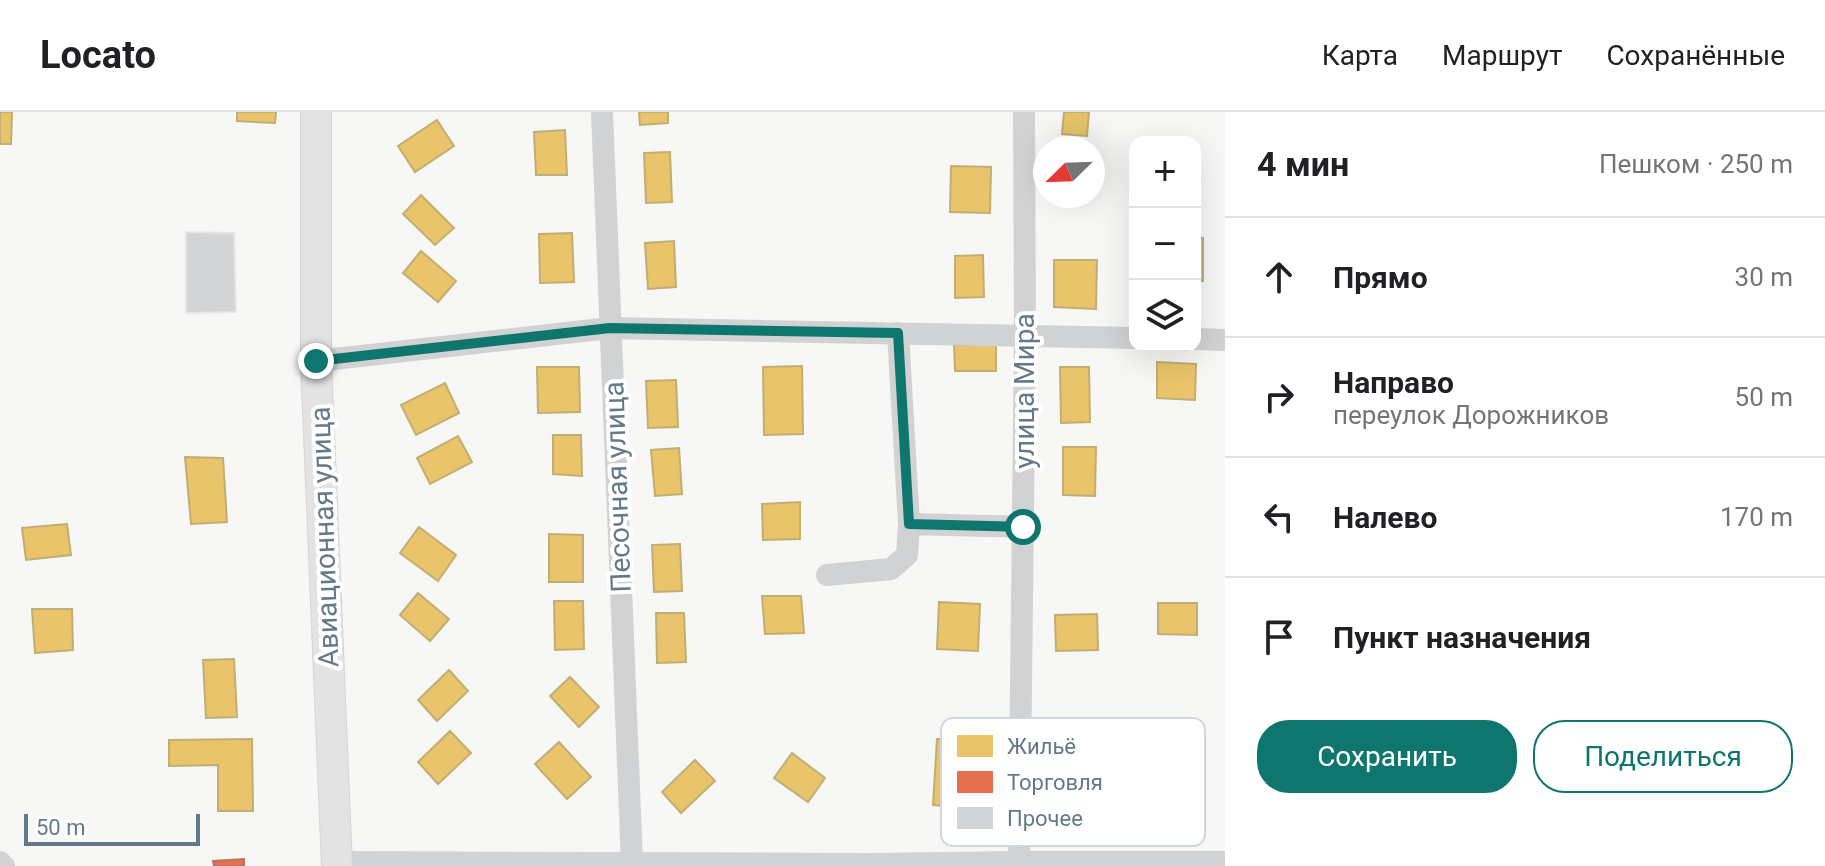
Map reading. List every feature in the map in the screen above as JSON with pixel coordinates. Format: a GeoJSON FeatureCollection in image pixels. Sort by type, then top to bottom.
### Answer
{"type":"FeatureCollection","features":[{"type":"Feature","properties":{"kind":"main road","name":"Авиационная улица"},"geometry":{"type":"LineString","coordinates":[[316,112],[316,361],[337,864]]}},
{"type":"Feature","properties":{"kind":"street","name":"Песочная улица"},"geometry":{"type":"LineString","coordinates":[[602,112],[632,863]]}},
{"type":"Feature","properties":{"kind":"street","name":"улица Мира"},"geometry":{"type":"LineString","coordinates":[[1021,718],[1024,112]]}},
{"type":"Feature","properties":{"kind":"street"},"geometry":{"type":"LineString","coordinates":[[316,361],[610,328],[1129,338]]}},
{"type":"Feature","properties":{"kind":"street"},"geometry":{"type":"LineString","coordinates":[[827,575],[891,569],[907,555],[909,524],[898,333]]}},
{"type":"Feature","properties":{"kind":"street"},"geometry":{"type":"LineString","coordinates":[[1201,339],[1225,340]]}},
{"type":"Feature","properties":{"kind":"street"},"geometry":{"type":"LineString","coordinates":[[909,524],[1023,527]]}},
{"type":"Feature","properties":{"kind":"street","name":"улица Мира"},"geometry":{"type":"LineString","coordinates":[[1019,846],[1019,862]]}},
{"type":"Feature","properties":{"kind":"street"},"geometry":{"type":"LineString","coordinates":[[0,862],[4,866]]}},
{"type":"Feature","properties":{"kind":"street"},"geometry":{"type":"LineString","coordinates":[[337,864],[1225,862]]}},
{"type":"Feature","properties":{"kind":"building: Жильё"},"geometry":{"type":"Polygon","coordinates":[[[0,112],[12,112],[11,144],[0,144],[0,112]]]}},
{"type":"Feature","properties":{"kind":"building: Жильё"},"geometry":{"type":"Polygon","coordinates":[[[237,112],[276,112],[275,123],[237,121],[237,112]]]}},
{"type":"Feature","properties":{"kind":"building: Жильё"},"geometry":{"type":"Polygon","coordinates":[[[639,112],[668,112],[668,123],[640,125],[639,112]]]}},
{"type":"Feature","properties":{"kind":"building: Жильё"},"geometry":{"type":"Polygon","coordinates":[[[1064,112],[1089,112],[1087,136],[1062,134],[1064,112]]]}},
{"type":"Feature","properties":{"kind":"building: Жильё"},"geometry":{"type":"Polygon","coordinates":[[[437,120],[454,146],[415,172],[398,146],[437,120]]]}},
{"type":"Feature","properties":{"kind":"building: Жильё"},"geometry":{"type":"Polygon","coordinates":[[[565,130],[567,175],[536,175],[534,132],[565,130]]]}},
{"type":"Feature","properties":{"kind":"building: Жильё"},"geometry":{"type":"Polygon","coordinates":[[[670,152],[672,202],[646,203],[644,153],[670,152]]]}},
{"type":"Feature","properties":{"kind":"building: Жильё"},"geometry":{"type":"Polygon","coordinates":[[[951,166],[991,167],[990,213],[950,212],[951,166]]]}},
{"type":"Feature","properties":{"kind":"building: Жильё"},"geometry":{"type":"Polygon","coordinates":[[[421,195],[454,228],[435,245],[403,214],[421,195]]]}},
{"type":"Feature","properties":{"kind":"building: Жильё"},"geometry":{"type":"Polygon","coordinates":[[[572,233],[574,282],[540,283],[539,234],[572,233]]]}},
{"type":"Feature","properties":{"kind":"building: Жильё"},"geometry":{"type":"Polygon","coordinates":[[[1201,238],[1203,238],[1201,281],[1201,238]]]}},
{"type":"Feature","properties":{"kind":"building: Жильё"},"geometry":{"type":"Polygon","coordinates":[[[674,241],[676,287],[648,289],[645,243],[674,241]]]}},
{"type":"Feature","properties":{"kind":"building: Жильё"},"geometry":{"type":"Polygon","coordinates":[[[421,251],[456,281],[438,302],[403,273],[421,251]]]}},
{"type":"Feature","properties":{"kind":"building: Жильё"},"geometry":{"type":"Polygon","coordinates":[[[983,255],[984,297],[955,298],[955,256],[983,255]]]}},
{"type":"Feature","properties":{"kind":"building: Жильё"},"geometry":{"type":"Polygon","coordinates":[[[1054,260],[1097,260],[1096,309],[1054,307],[1054,260]]]}},
{"type":"Feature","properties":{"kind":"building: Жильё"},"geometry":{"type":"Polygon","coordinates":[[[954,345],[996,345],[996,371],[955,371],[954,345]]]}},
{"type":"Feature","properties":{"kind":"building: Жильё"},"geometry":{"type":"Polygon","coordinates":[[[1157,362],[1196,364],[1195,400],[1157,398],[1157,362]]]}},
{"type":"Feature","properties":{"kind":"building: Жильё"},"geometry":{"type":"Polygon","coordinates":[[[802,366],[803,434],[764,435],[763,367],[802,366]]]}},
{"type":"Feature","properties":{"kind":"building: Жильё"},"geometry":{"type":"Polygon","coordinates":[[[537,367],[579,367],[580,412],[538,413],[537,367]]]}},
{"type":"Feature","properties":{"kind":"building: Жильё"},"geometry":{"type":"Polygon","coordinates":[[[1060,367],[1089,367],[1090,422],[1061,423],[1060,367]]]}},
{"type":"Feature","properties":{"kind":"building: Жильё"},"geometry":{"type":"Polygon","coordinates":[[[676,380],[678,427],[648,428],[646,381],[676,380]]]}},
{"type":"Feature","properties":{"kind":"building: Жильё"},"geometry":{"type":"Polygon","coordinates":[[[445,383],[459,413],[416,435],[401,405],[445,383]]]}},
{"type":"Feature","properties":{"kind":"building: Жильё"},"geometry":{"type":"Polygon","coordinates":[[[553,435],[581,435],[582,476],[553,474],[553,435]]]}},
{"type":"Feature","properties":{"kind":"building: Жильё"},"geometry":{"type":"Polygon","coordinates":[[[458,436],[472,462],[430,484],[417,458],[458,436]]]}},
{"type":"Feature","properties":{"kind":"building: Жильё"},"geometry":{"type":"Polygon","coordinates":[[[1063,447],[1096,447],[1095,496],[1063,495],[1063,447]]]}},
{"type":"Feature","properties":{"kind":"building: Жильё"},"geometry":{"type":"Polygon","coordinates":[[[679,448],[682,494],[655,496],[651,450],[679,448]]]}},
{"type":"Feature","properties":{"kind":"building: Жильё"},"geometry":{"type":"Polygon","coordinates":[[[185,457],[223,458],[227,522],[191,524],[185,457]]]}},
{"type":"Feature","properties":{"kind":"building: Жильё"},"geometry":{"type":"Polygon","coordinates":[[[800,502],[800,539],[763,540],[762,504],[800,502]]]}},
{"type":"Feature","properties":{"kind":"building: Жильё"},"geometry":{"type":"Polygon","coordinates":[[[67,524],[71,555],[26,560],[22,528],[67,524]]]}},
{"type":"Feature","properties":{"kind":"building: Жильё"},"geometry":{"type":"Polygon","coordinates":[[[419,527],[456,555],[438,581],[400,553],[419,527]]]}},
{"type":"Feature","properties":{"kind":"building: Жильё"},"geometry":{"type":"Polygon","coordinates":[[[549,534],[583,535],[583,582],[549,582],[549,534]]]}},
{"type":"Feature","properties":{"kind":"building: Жильё"},"geometry":{"type":"Polygon","coordinates":[[[680,544],[682,591],[654,592],[652,545],[680,544]]]}},
{"type":"Feature","properties":{"kind":"building: Жильё"},"geometry":{"type":"Polygon","coordinates":[[[418,593],[449,619],[430,641],[400,615],[418,593]]]}},
{"type":"Feature","properties":{"kind":"building: Жильё"},"geometry":{"type":"Polygon","coordinates":[[[762,596],[801,596],[804,633],[765,634],[762,596]]]}},
{"type":"Feature","properties":{"kind":"building: Жильё"},"geometry":{"type":"Polygon","coordinates":[[[554,601],[583,601],[584,649],[555,650],[554,601]]]}},
{"type":"Feature","properties":{"kind":"building: Жильё"},"geometry":{"type":"Polygon","coordinates":[[[939,602],[980,604],[978,651],[937,649],[939,602]]]}},
{"type":"Feature","properties":{"kind":"building: Жильё"},"geometry":{"type":"Polygon","coordinates":[[[1158,603],[1197,603],[1197,635],[1158,634],[1158,603]]]}},
{"type":"Feature","properties":{"kind":"building: Жильё"},"geometry":{"type":"Polygon","coordinates":[[[32,609],[72,609],[73,650],[35,653],[32,609]]]}},
{"type":"Feature","properties":{"kind":"building: Жильё"},"geometry":{"type":"Polygon","coordinates":[[[656,613],[684,613],[686,662],[657,663],[656,613]]]}},
{"type":"Feature","properties":{"kind":"building: Жильё"},"geometry":{"type":"Polygon","coordinates":[[[1097,614],[1098,650],[1056,651],[1055,615],[1097,614]]]}},
{"type":"Feature","properties":{"kind":"building: Жильё"},"geometry":{"type":"Polygon","coordinates":[[[234,659],[237,717],[206,718],[203,660],[234,659]]]}},
{"type":"Feature","properties":{"kind":"building: Жильё"},"geometry":{"type":"Polygon","coordinates":[[[449,670],[468,691],[437,721],[418,700],[449,670]]]}},
{"type":"Feature","properties":{"kind":"building: Жильё"},"geometry":{"type":"Polygon","coordinates":[[[570,677],[599,707],[579,727],[550,696],[570,677]]]}},
{"type":"Feature","properties":{"kind":"building: Жильё"},"geometry":{"type":"Polygon","coordinates":[[[450,731],[471,753],[438,784],[418,762],[450,731]]]}},
{"type":"Feature","properties":{"kind":"building: Жильё"},"geometry":{"type":"Polygon","coordinates":[[[252,739],[253,811],[218,811],[218,765],[169,766],[169,740],[252,739]]]}},
{"type":"Feature","properties":{"kind":"building: Жильё"},"geometry":{"type":"Polygon","coordinates":[[[937,739],[941,739],[941,806],[933,805],[937,739]]]}},
{"type":"Feature","properties":{"kind":"building: Жильё"},"geometry":{"type":"Polygon","coordinates":[[[559,742],[591,777],[567,799],[535,764],[559,742]]]}},
{"type":"Feature","properties":{"kind":"building: Жильё"},"geometry":{"type":"Polygon","coordinates":[[[792,753],[825,778],[808,802],[774,778],[792,753]]]}},
{"type":"Feature","properties":{"kind":"building: Жильё"},"geometry":{"type":"Polygon","coordinates":[[[695,760],[715,781],[681,813],[662,792],[695,760]]]}},
{"type":"Feature","properties":{"kind":"building: Торговля"},"geometry":{"type":"Polygon","coordinates":[[[244,859],[244,866],[214,866],[213,861],[244,859]]]}},
{"type":"Feature","properties":{"kind":"building: Прочее"},"geometry":{"type":"Polygon","coordinates":[[[186,232],[234,233],[236,312],[186,313],[186,232]]]}},
{"type":"Feature","properties":{"kind":"route"},"geometry":{"type":"LineString","coordinates":[[316,361],[610,328],[898,333],[909,524],[1023,527]]}}]}
